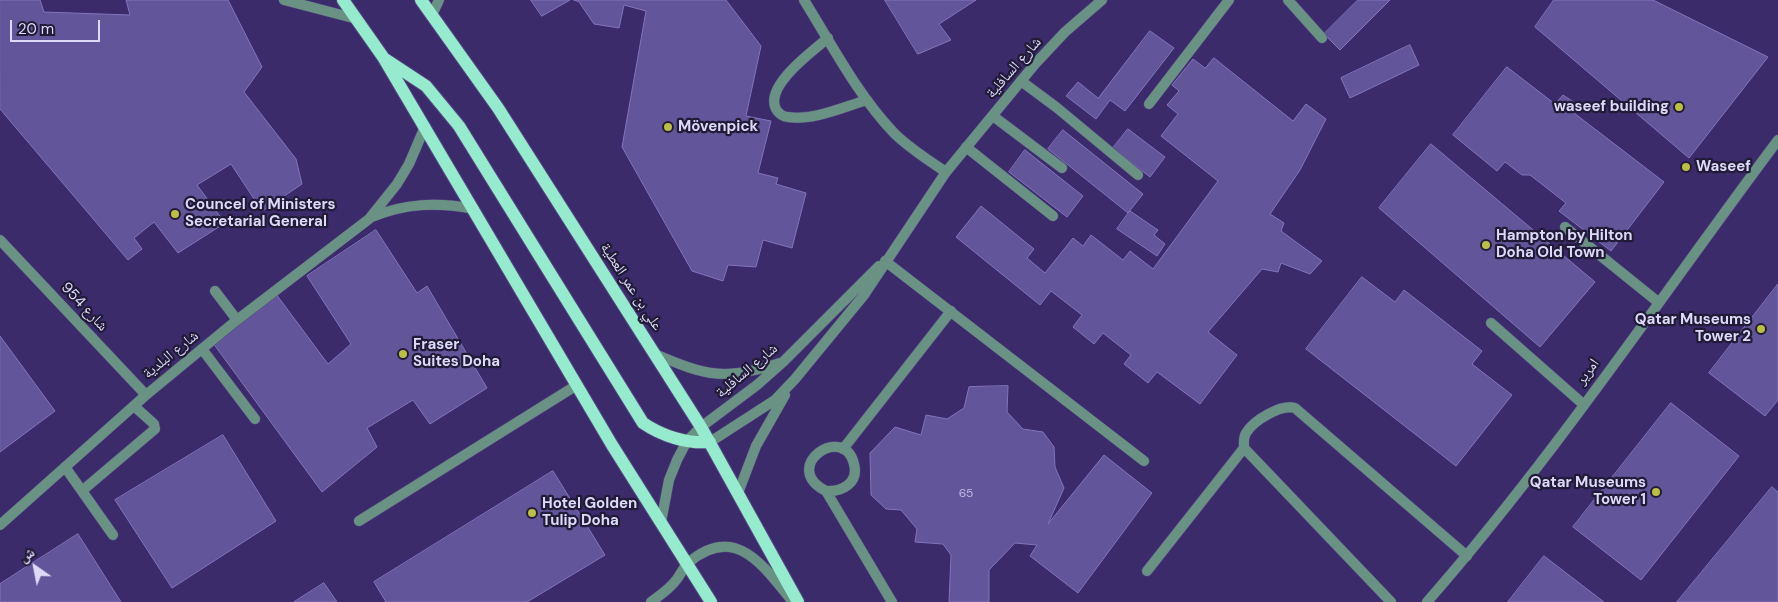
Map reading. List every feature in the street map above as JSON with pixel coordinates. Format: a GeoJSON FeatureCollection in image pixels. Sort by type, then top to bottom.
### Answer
{"type":"FeatureCollection","features":[{"type":"Feature","properties":{"kind":"main road"},"geometry":{"type":"LineString","coordinates":[[343,0],[383,57],[577,385],[711,602]]}},
{"type":"Feature","properties":{"kind":"main road","name":"علي بن عمر العطية"},"geometry":{"type":"LineString","coordinates":[[421,0],[498,108],[701,427],[798,602]]}},
{"type":"Feature","properties":{"kind":"main road"},"geometry":{"type":"LineString","coordinates":[[383,57],[426,86],[459,126],[643,424],[655,431],[687,441],[710,442]]}},
{"type":"Feature","properties":{"kind":"street"},"geometry":{"type":"LineString","coordinates":[[284,0],[357,19]]}},
{"type":"Feature","properties":{"kind":"street"},"geometry":{"type":"LineString","coordinates":[[432,15],[439,0]]}},
{"type":"Feature","properties":{"kind":"street"},"geometry":{"type":"LineString","coordinates":[[804,0],[867,100],[896,134],[920,155],[946,172]]}},
{"type":"Feature","properties":{"kind":"street","name":"شارع السافلية"},"geometry":{"type":"LineString","coordinates":[[710,442],[775,400],[795,379],[855,306],[946,172],[966,147],[1065,32],[1102,0]]}},
{"type":"Feature","properties":{"kind":"street"},"geometry":{"type":"LineString","coordinates":[[1149,104],[1229,0]]}},
{"type":"Feature","properties":{"kind":"street"},"geometry":{"type":"LineString","coordinates":[[1288,0],[1322,38]]}},
{"type":"Feature","properties":{"kind":"street"},"geometry":{"type":"LineString","coordinates":[[828,38],[781,82],[774,101],[775,108],[780,114],[787,117],[800,117],[867,100]]}},
{"type":"Feature","properties":{"kind":"street"},"geometry":{"type":"LineString","coordinates":[[1021,81],[1056,106],[1138,175]]}},
{"type":"Feature","properties":{"kind":"street"},"geometry":{"type":"LineString","coordinates":[[993,116],[1062,168]]}},
{"type":"Feature","properties":{"kind":"street","name":"شارع البلدية"},"geometry":{"type":"LineString","coordinates":[[0,525],[146,395],[237,320],[369,219],[397,184],[409,164],[424,129]]}},
{"type":"Feature","properties":{"kind":"street","name":"امرير"},"geometry":{"type":"LineString","coordinates":[[1427,602],[1467,556],[1583,404],[1778,140]]}},
{"type":"Feature","properties":{"kind":"street"},"geometry":{"type":"LineString","coordinates":[[966,147],[1053,216]]}},
{"type":"Feature","properties":{"kind":"street","name":"امرير"},"geometry":{"type":"LineString","coordinates":[[1767,155],[1778,147]]}},
{"type":"Feature","properties":{"kind":"street","name":"شارع البلدية"},"geometry":{"type":"LineString","coordinates":[[369,219],[410,205],[432,204],[474,209]]}},
{"type":"Feature","properties":{"kind":"street"},"geometry":{"type":"LineString","coordinates":[[1565,228],[1658,302]]}},
{"type":"Feature","properties":{"kind":"street","name":"شارع 954"},"geometry":{"type":"LineString","coordinates":[[0,240],[146,395]]}},
{"type":"Feature","properties":{"kind":"street"},"geometry":{"type":"LineString","coordinates":[[886,261],[1144,461]]}},
{"type":"Feature","properties":{"kind":"street","name":"شارع السافلية"},"geometry":{"type":"LineString","coordinates":[[662,522],[669,480],[687,441],[701,427],[757,385],[783,362],[856,288],[886,261]]}},
{"type":"Feature","properties":{"kind":"street"},"geometry":{"type":"LineString","coordinates":[[215,291],[237,320]]}},
{"type":"Feature","properties":{"kind":"street"},"geometry":{"type":"LineString","coordinates":[[843,449],[951,311]]}},
{"type":"Feature","properties":{"kind":"street"},"geometry":{"type":"LineString","coordinates":[[1491,323],[1583,404]]}},
{"type":"Feature","properties":{"kind":"street"},"geometry":{"type":"LineString","coordinates":[[202,349],[255,419]]}},
{"type":"Feature","properties":{"kind":"street"},"geometry":{"type":"LineString","coordinates":[[655,354],[680,365],[715,374],[750,373],[783,362]]}},
{"type":"Feature","properties":{"kind":"street"},"geometry":{"type":"LineString","coordinates":[[738,494],[756,446],[795,379]]}},
{"type":"Feature","properties":{"kind":"street"},"geometry":{"type":"LineString","coordinates":[[359,521],[577,385]]}},
{"type":"Feature","properties":{"kind":"street"},"geometry":{"type":"LineString","coordinates":[[83,490],[155,430],[154,424],[134,406]]}},
{"type":"Feature","properties":{"kind":"street"},"geometry":{"type":"LineString","coordinates":[[1391,602],[1244,448],[1243,440],[1247,431],[1281,407],[1295,408],[1467,556]]}},
{"type":"Feature","properties":{"kind":"street"},"geometry":{"type":"LineString","coordinates":[[826,491],[844,489],[851,482],[854,464],[850,455],[843,449],[834,447],[824,448],[816,453],[811,461],[809,470],[812,480],[818,487],[826,491],[892,602]]}},
{"type":"Feature","properties":{"kind":"street"},"geometry":{"type":"LineString","coordinates":[[1147,571],[1244,448]]}},
{"type":"Feature","properties":{"kind":"street"},"geometry":{"type":"LineString","coordinates":[[65,467],[113,535]]}},
{"type":"Feature","properties":{"kind":"street"},"geometry":{"type":"LineString","coordinates":[[651,602],[670,588],[687,564],[716,548],[734,547],[750,554],[792,602]]}},
{"type":"Feature","properties":{"kind":"building"},"geometry":{"type":"Polygon","coordinates":[[[0,0],[40,0],[44,12],[130,15],[126,0],[228,0],[262,67],[244,92],[296,159],[302,184],[262,211],[231,164],[197,185],[225,223],[178,253],[154,222],[134,238],[142,249],[128,260],[0,109],[0,0]]]}},
{"type":"Feature","properties":{"kind":"building"},"geometry":{"type":"Polygon","coordinates":[[[531,0],[570,0],[542,16],[531,0]]]}},
{"type":"Feature","properties":{"kind":"building"},"geometry":{"type":"Polygon","coordinates":[[[574,0],[726,0],[761,46],[746,116],[771,121],[758,173],[778,178],[776,184],[806,193],[792,248],[763,240],[756,267],[728,265],[723,281],[692,271],[622,147],[646,11],[624,5],[619,28],[594,24],[579,2],[574,0]]]}},
{"type":"Feature","properties":{"kind":"building"},"geometry":{"type":"Polygon","coordinates":[[[885,0],[976,0],[939,24],[951,40],[918,54],[885,0]]]}},
{"type":"Feature","properties":{"kind":"building"},"geometry":{"type":"Polygon","coordinates":[[[1358,0],[1390,0],[1340,50],[1324,34],[1358,0]]]}},
{"type":"Feature","properties":{"kind":"building","name":"waseef building"},"geometry":{"type":"Polygon","coordinates":[[[1554,0],[1653,0],[1768,57],[1689,158],[1535,27],[1554,0]]]}},
{"type":"Feature","properties":{"kind":"building"},"geometry":{"type":"Polygon","coordinates":[[[1150,31],[1174,48],[1125,111],[1110,100],[1096,119],[1066,96],[1078,82],[1098,98],[1150,31]]]}},
{"type":"Feature","properties":{"kind":"building"},"geometry":{"type":"Polygon","coordinates":[[[1410,45],[1419,65],[1350,98],[1341,78],[1410,45]]]}},
{"type":"Feature","properties":{"kind":"building"},"geometry":{"type":"Polygon","coordinates":[[[1214,58],[1293,121],[1306,104],[1326,119],[1300,170],[1270,214],[1284,223],[1281,231],[1322,261],[1310,274],[1281,263],[1278,272],[1262,269],[1208,332],[1237,355],[1200,404],[1157,372],[1148,383],[1124,364],[1131,355],[1103,333],[1094,344],[1073,327],[1082,315],[1051,291],[1040,305],[956,237],[981,206],[1034,249],[1027,258],[1045,273],[1073,238],[1083,246],[1091,235],[1123,260],[1130,251],[1153,269],[1218,181],[1161,136],[1178,114],[1167,105],[1179,91],[1172,85],[1193,59],[1205,68],[1214,58]]]}},
{"type":"Feature","properties":{"kind":"building"},"geometry":{"type":"Polygon","coordinates":[[[1507,67],[1555,104],[1563,95],[1581,107],[1574,113],[1664,182],[1611,251],[1559,211],[1566,203],[1530,175],[1522,175],[1505,162],[1497,171],[1453,135],[1507,67]]]}},
{"type":"Feature","properties":{"kind":"building"},"geometry":{"type":"Polygon","coordinates":[[[1128,129],[1165,157],[1150,177],[1113,148],[1128,129]]]}},
{"type":"Feature","properties":{"kind":"building"},"geometry":{"type":"Polygon","coordinates":[[[1063,130],[1143,194],[1128,213],[1048,149],[1063,130]]]}},
{"type":"Feature","properties":{"kind":"building","name":"Hampton by Hilton Doha Old Town"},"geometry":{"type":"Polygon","coordinates":[[[1431,144],[1595,282],[1540,347],[1379,208],[1431,144]]]}},
{"type":"Feature","properties":{"kind":"building"},"geometry":{"type":"Polygon","coordinates":[[[1025,150],[1083,196],[1067,217],[1009,172],[1025,150]]]}},
{"type":"Feature","properties":{"kind":"building"},"geometry":{"type":"Polygon","coordinates":[[[1130,211],[1158,230],[1154,235],[1165,244],[1157,256],[1117,229],[1130,211]]]}},
{"type":"Feature","properties":{"kind":"building","name":"Fraser Suites Doha"},"geometry":{"type":"Polygon","coordinates":[[[376,230],[417,293],[427,286],[487,388],[430,424],[413,400],[367,428],[377,447],[322,492],[213,343],[276,294],[328,364],[351,344],[307,276],[376,230]]]}},
{"type":"Feature","properties":{"kind":"building"},"geometry":{"type":"Polygon","coordinates":[[[1362,277],[1395,302],[1404,290],[1482,351],[1472,364],[1512,395],[1456,466],[1306,349],[1362,277]]]}},
{"type":"Feature","properties":{"kind":"building","name":"Qatar Museums Tower 2"},"geometry":{"type":"Polygon","coordinates":[[[1778,284],[1778,400],[1765,416],[1709,373],[1778,284]]]}},
{"type":"Feature","properties":{"kind":"building"},"geometry":{"type":"Polygon","coordinates":[[[0,336],[55,411],[0,452],[0,336]]]}},
{"type":"Feature","properties":{"kind":"building"},"geometry":{"type":"Polygon","coordinates":[[[1008,386],[1007,412],[1023,429],[1043,432],[1054,447],[1055,467],[1064,488],[1048,524],[1104,455],[1152,493],[1078,593],[1030,556],[1037,545],[1015,543],[989,570],[989,602],[949,602],[951,555],[943,544],[915,542],[917,529],[901,510],[886,509],[871,495],[870,453],[895,427],[921,435],[926,415],[947,419],[964,408],[969,387],[1008,386]]]}},
{"type":"Feature","properties":{"kind":"building","name":"Qatar Museums Tower 1"},"geometry":{"type":"Polygon","coordinates":[[[1671,403],[1739,456],[1641,580],[1573,527],[1671,403]]]}},
{"type":"Feature","properties":{"kind":"building"},"geometry":{"type":"Polygon","coordinates":[[[223,435],[276,521],[172,588],[115,500],[223,435]]]}},
{"type":"Feature","properties":{"kind":"building","name":"Hotel Golden Tulip Doha"},"geometry":{"type":"Polygon","coordinates":[[[553,471],[605,555],[527,602],[386,602],[374,582],[553,471]]]}},
{"type":"Feature","properties":{"kind":"building"},"geometry":{"type":"Polygon","coordinates":[[[1772,487],[1778,492],[1778,602],[1677,602],[1772,487]]]}},
{"type":"Feature","properties":{"kind":"building"},"geometry":{"type":"Polygon","coordinates":[[[78,534],[121,602],[0,602],[0,584],[78,534]]]}},
{"type":"Feature","properties":{"kind":"building"},"geometry":{"type":"Polygon","coordinates":[[[1544,556],[1604,602],[1508,602],[1544,556]]]}},
{"type":"Feature","properties":{"kind":"building"},"geometry":{"type":"Polygon","coordinates":[[[324,583],[337,602],[294,602],[324,583]]]}},
{"type":"Feature","properties":{"kind":"place","name":"waseef building"},"geometry":{"type":"Point","coordinates":[1679,107]}},
{"type":"Feature","properties":{"kind":"place","name":"Mövenpick"},"geometry":{"type":"Point","coordinates":[668,127]}},
{"type":"Feature","properties":{"kind":"place","name":"Waseef"},"geometry":{"type":"Point","coordinates":[1686,167]}},
{"type":"Feature","properties":{"kind":"place","name":"Councel of Ministers Secretarial General"},"geometry":{"type":"Point","coordinates":[175,214]}},
{"type":"Feature","properties":{"kind":"place","name":"Hampton by Hilton Doha Old Town"},"geometry":{"type":"Point","coordinates":[1486,245]}},
{"type":"Feature","properties":{"kind":"place","name":"Qatar Museums Tower 2"},"geometry":{"type":"Point","coordinates":[1761,329]}},
{"type":"Feature","properties":{"kind":"place","name":"Fraser Suites Doha"},"geometry":{"type":"Point","coordinates":[403,354]}},
{"type":"Feature","properties":{"kind":"place","name":"Qatar Museums Tower 1"},"geometry":{"type":"Point","coordinates":[1656,492]}},
{"type":"Feature","properties":{"kind":"place","name":"Hotel Golden Tulip Doha"},"geometry":{"type":"Point","coordinates":[532,513]}}]}
